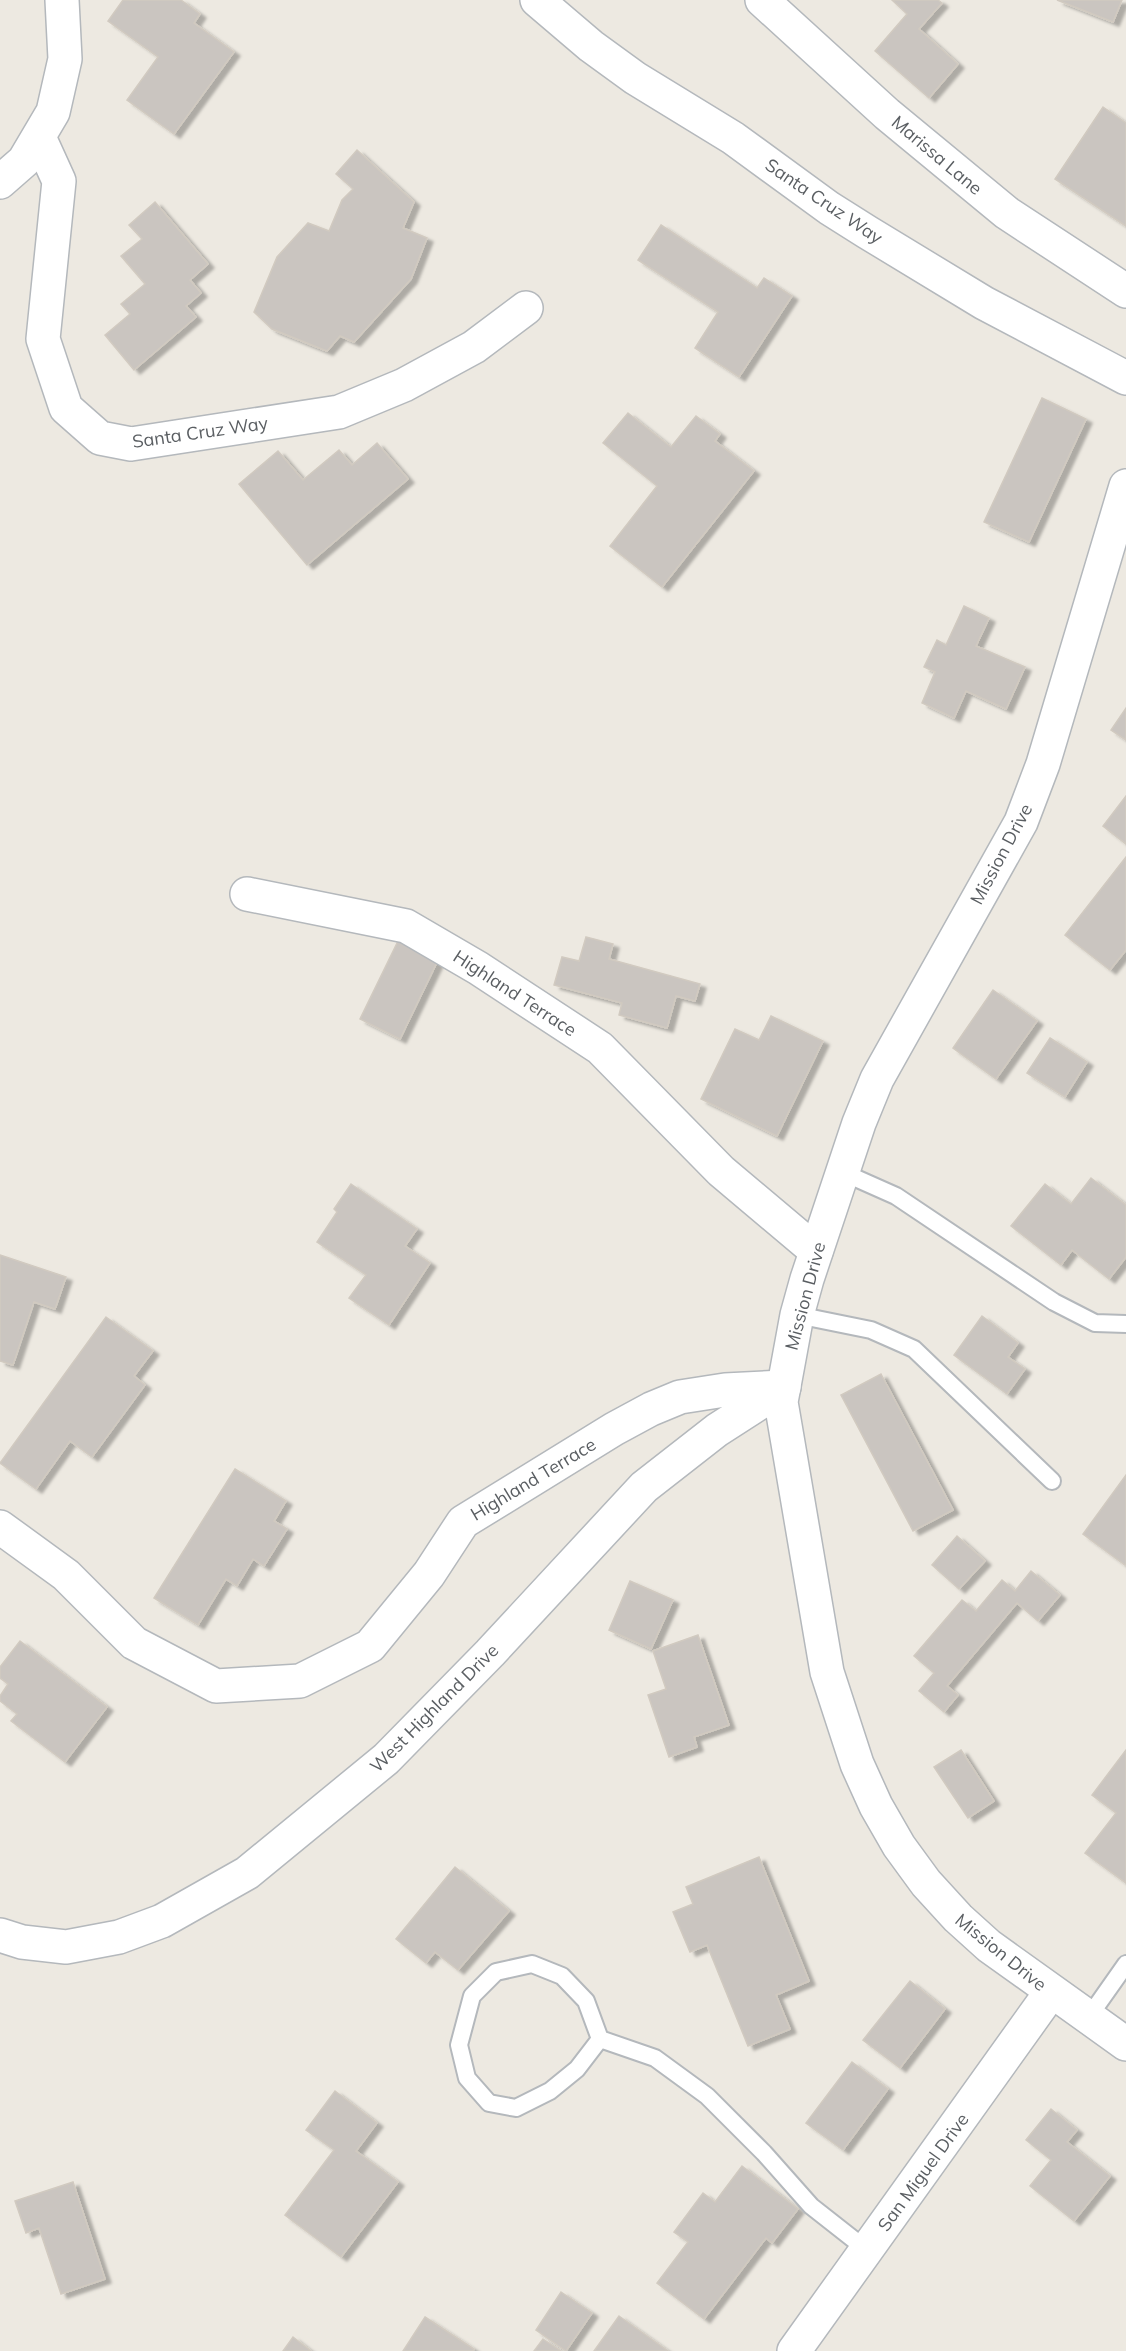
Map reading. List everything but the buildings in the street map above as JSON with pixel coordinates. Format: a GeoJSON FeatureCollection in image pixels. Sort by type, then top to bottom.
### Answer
{"type":"FeatureCollection","features":[{"type":"Feature","properties":{"kind":"street"},"geometry":{"type":"LineString","coordinates":[[0,182],[24,161],[53,112],[66,59],[62,0]]}},
{"type":"Feature","properties":{"kind":"street","name":"Santa Cruz Way"},"geometry":{"type":"LineString","coordinates":[[537,0],[591,46],[635,78],[733,138],[839,214],[984,303],[1126,378]]}},
{"type":"Feature","properties":{"kind":"street","name":"Marissa Lane"},"geometry":{"type":"LineString","coordinates":[[762,0],[887,114],[1007,213],[1126,291]]}},
{"type":"Feature","properties":{"kind":"street","name":"Santa Cruz Way"},"geometry":{"type":"LineString","coordinates":[[39,137],[59,181],[43,339],[66,408],[100,438],[132,444],[339,412],[404,385],[464,352],[526,308]]}},
{"type":"Feature","properties":{"kind":"street","name":"Mission Drive"},"geometry":{"type":"LineString","coordinates":[[1126,486],[1043,764],[1021,822],[878,1079],[842,1172],[797,1315],[781,1402],[827,1671],[857,1764],[876,1806],[899,1846],[926,1883],[958,1918],[989,1946],[1126,2044]]}},
{"type":"Feature","properties":{"kind":"street","name":"Highland Terrace"},"geometry":{"type":"LineString","coordinates":[[247,894],[406,926],[478,968],[600,1048],[721,1172],[816,1251]]}},
{"type":"Feature","properties":{"kind":"street","name":"Highland Terrace"},"geometry":{"type":"LineString","coordinates":[[0,1527],[66,1575],[134,1643],[216,1686],[300,1681],[370,1646],[429,1574],[463,1522],[592,1445],[614,1429],[651,1409],[680,1397],[725,1390],[784,1387]]}},
{"type":"Feature","properties":{"kind":"street","name":"West Highland Drive"},"geometry":{"type":"LineString","coordinates":[[0,1935],[22,1942],[66,1947],[119,1937],[162,1921],[247,1873],[386,1759],[490,1653],[644,1487],[717,1430],[784,1387]]}},
{"type":"Feature","properties":{"kind":"street","name":"San Miguel Drive"},"geometry":{"type":"LineString","coordinates":[[794,2351],[1051,1992]]}},
{"type":"Feature","properties":{"kind":"lane"},"geometry":{"type":"LineString","coordinates":[[842,1172],[896,1196],[1054,1302],[1095,1323],[1126,1324]]}},
{"type":"Feature","properties":{"kind":"lane"},"geometry":{"type":"LineString","coordinates":[[797,1315],[871,1330],[914,1349],[1052,1481]]}},
{"type":"Feature","properties":{"kind":"lane"},"geometry":{"type":"LineString","coordinates":[[532,1964],[562,1976],[586,2001],[600,2039],[577,2069],[559,2084],[516,2108],[489,2103],[467,2078],[459,2044],[472,1996],[496,1972],[532,1964]]}},
{"type":"Feature","properties":{"kind":"lane"},"geometry":{"type":"LineString","coordinates":[[1088,2018],[1126,1964]]}},
{"type":"Feature","properties":{"kind":"lane"},"geometry":{"type":"LineString","coordinates":[[600,2039],[656,2058],[707,2096],[764,2153],[811,2205],[867,2250]]}}]}
